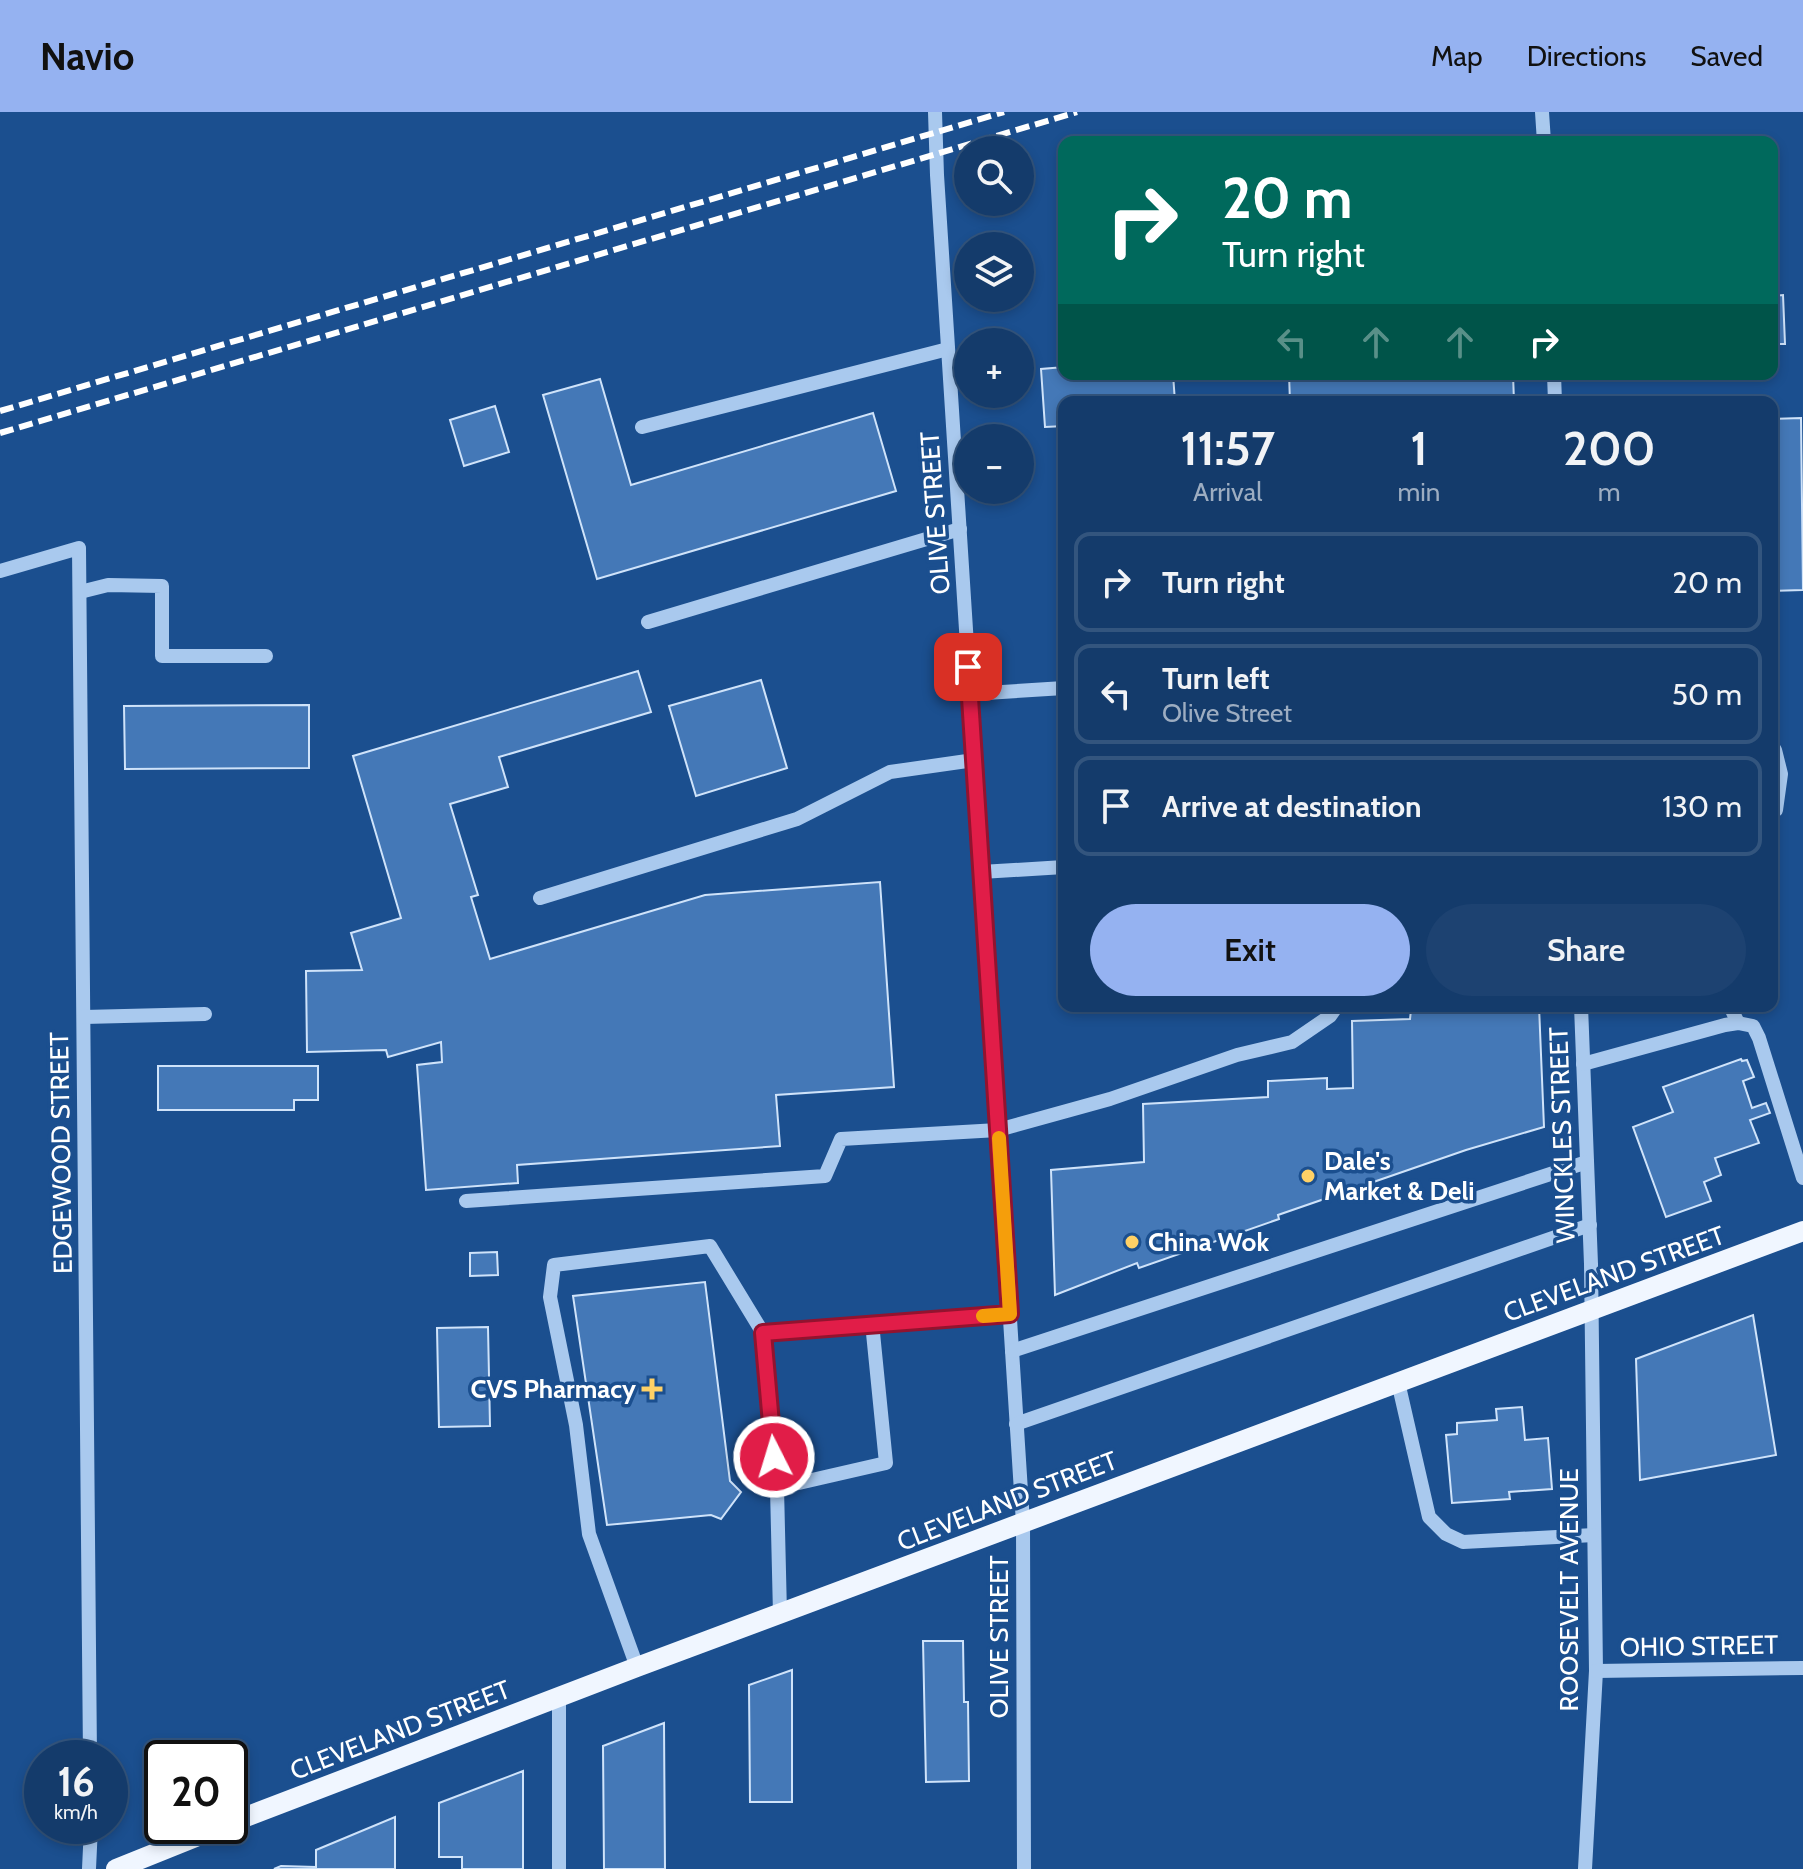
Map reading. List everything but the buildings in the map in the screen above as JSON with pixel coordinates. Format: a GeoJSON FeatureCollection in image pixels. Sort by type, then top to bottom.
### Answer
{"type":"FeatureCollection","features":[{"type":"Feature","properties":{"kind":"main road","name":"CLEVELAND STREET"},"geometry":{"type":"LineString","coordinates":[[248,1816],[637,1667],[1803,1231]]}},
{"type":"Feature","properties":{"kind":"main road"},"geometry":{"type":"LineString","coordinates":[[116,1869],[178,1844]]}},
{"type":"Feature","properties":{"kind":"street","name":"OLIVE STREET"},"geometry":{"type":"LineString","coordinates":[[935,112],[1023,1523],[1024,1869]]}},
{"type":"Feature","properties":{"kind":"street"},"geometry":{"type":"LineString","coordinates":[[1542,112],[1544,136]]}},
{"type":"Feature","properties":{"kind":"street"},"geometry":{"type":"LineString","coordinates":[[642,427],[948,349]]}},
{"type":"Feature","properties":{"kind":"street"},"geometry":{"type":"LineString","coordinates":[[648,622],[960,529]]}},
{"type":"Feature","properties":{"kind":"street","name":"EDGEWOOD STREET"},"geometry":{"type":"LineString","coordinates":[[0,571],[79,548],[90,1740]]}},
{"type":"Feature","properties":{"kind":"street"},"geometry":{"type":"LineString","coordinates":[[80,592],[108,585],[162,586],[162,656],[266,656]]}},
{"type":"Feature","properties":{"kind":"street"},"geometry":{"type":"LineString","coordinates":[[970,694],[1058,688]]}},
{"type":"Feature","properties":{"kind":"street"},"geometry":{"type":"LineString","coordinates":[[540,898],[797,819],[890,772],[974,760]]}},
{"type":"Feature","properties":{"kind":"street"},"geometry":{"type":"LineString","coordinates":[[1778,762],[1781,774],[1778,796]]}},
{"type":"Feature","properties":{"kind":"street"},"geometry":{"type":"LineString","coordinates":[[981,872],[1058,867]]}},
{"type":"Feature","properties":{"kind":"street"},"geometry":{"type":"LineString","coordinates":[[466,1201],[825,1176],[841,1139],[998,1130],[1110,1099],[1237,1055],[1292,1042],[1333,1012]]}},
{"type":"Feature","properties":{"kind":"street","name":"WINCKLES STREET"},"geometry":{"type":"LineString","coordinates":[[1581,1012],[1590,1225],[1590,1311]]}},
{"type":"Feature","properties":{"kind":"street"},"geometry":{"type":"LineString","coordinates":[[1733,1012],[1738,1023]]}},
{"type":"Feature","properties":{"kind":"street"},"geometry":{"type":"LineString","coordinates":[[84,1017],[205,1014]]}},
{"type":"Feature","properties":{"kind":"street"},"geometry":{"type":"LineString","coordinates":[[1583,1064],[1738,1023],[1753,1026],[1803,1178]]}},
{"type":"Feature","properties":{"kind":"street"},"geometry":{"type":"LineString","coordinates":[[1012,1351],[1587,1162]]}},
{"type":"Feature","properties":{"kind":"street"},"geometry":{"type":"LineString","coordinates":[[1016,1424],[1590,1225]]}},
{"type":"Feature","properties":{"kind":"street"},"geometry":{"type":"LineString","coordinates":[[637,1667],[589,1534],[576,1425],[550,1297],[554,1265],[710,1246],[763,1333],[777,1488],[780,1614]]}},
{"type":"Feature","properties":{"kind":"street","name":"ROOSEVELT AVENUE"},"geometry":{"type":"LineString","coordinates":[[1585,1869],[1596,1671],[1590,1311]]}},
{"type":"Feature","properties":{"kind":"street"},"geometry":{"type":"LineString","coordinates":[[763,1333],[1010,1314]]}},
{"type":"Feature","properties":{"kind":"street"},"geometry":{"type":"LineString","coordinates":[[777,1488],[886,1463],[872,1323]]}},
{"type":"Feature","properties":{"kind":"street"},"geometry":{"type":"LineString","coordinates":[[1398,1382],[1429,1517],[1446,1534],[1463,1542],[1594,1535]]}},
{"type":"Feature","properties":{"kind":"street","name":"OHIO STREET"},"geometry":{"type":"LineString","coordinates":[[1596,1671],[1803,1668]]}},
{"type":"Feature","properties":{"kind":"street"},"geometry":{"type":"LineString","coordinates":[[559,1697],[559,1869]]}},
{"type":"Feature","properties":{"kind":"street"},"geometry":{"type":"LineString","coordinates":[[89,1869],[90,1844]]}},
{"type":"Feature","properties":{"kind":"railway"},"geometry":{"type":"LineString","coordinates":[[0,411],[1004,112]]}},
{"type":"Feature","properties":{"kind":"railway"},"geometry":{"type":"LineString","coordinates":[[0,433],[1077,112]]}},
{"type":"Feature","properties":{"kind":"slow traffic"},"geometry":{"type":"LineString","coordinates":[[983,1316],[1010,1314],[999,1138]]}},
{"type":"Feature","properties":{"kind":"place","name":"Dale's Market & Deli"},"geometry":{"type":"Point","coordinates":[1308,1176]}},
{"type":"Feature","properties":{"kind":"place","name":"China Wok"},"geometry":{"type":"Point","coordinates":[1132,1242]}},
{"type":"Feature","properties":{"kind":"place","name":"CVS Pharmacy"},"geometry":{"type":"Point","coordinates":[652,1389]}},
{"type":"Feature","properties":{"kind":"route"},"geometry":{"type":"LineString","coordinates":[[774,1457],[763,1333],[1010,1314],[968,667]]}}]}
